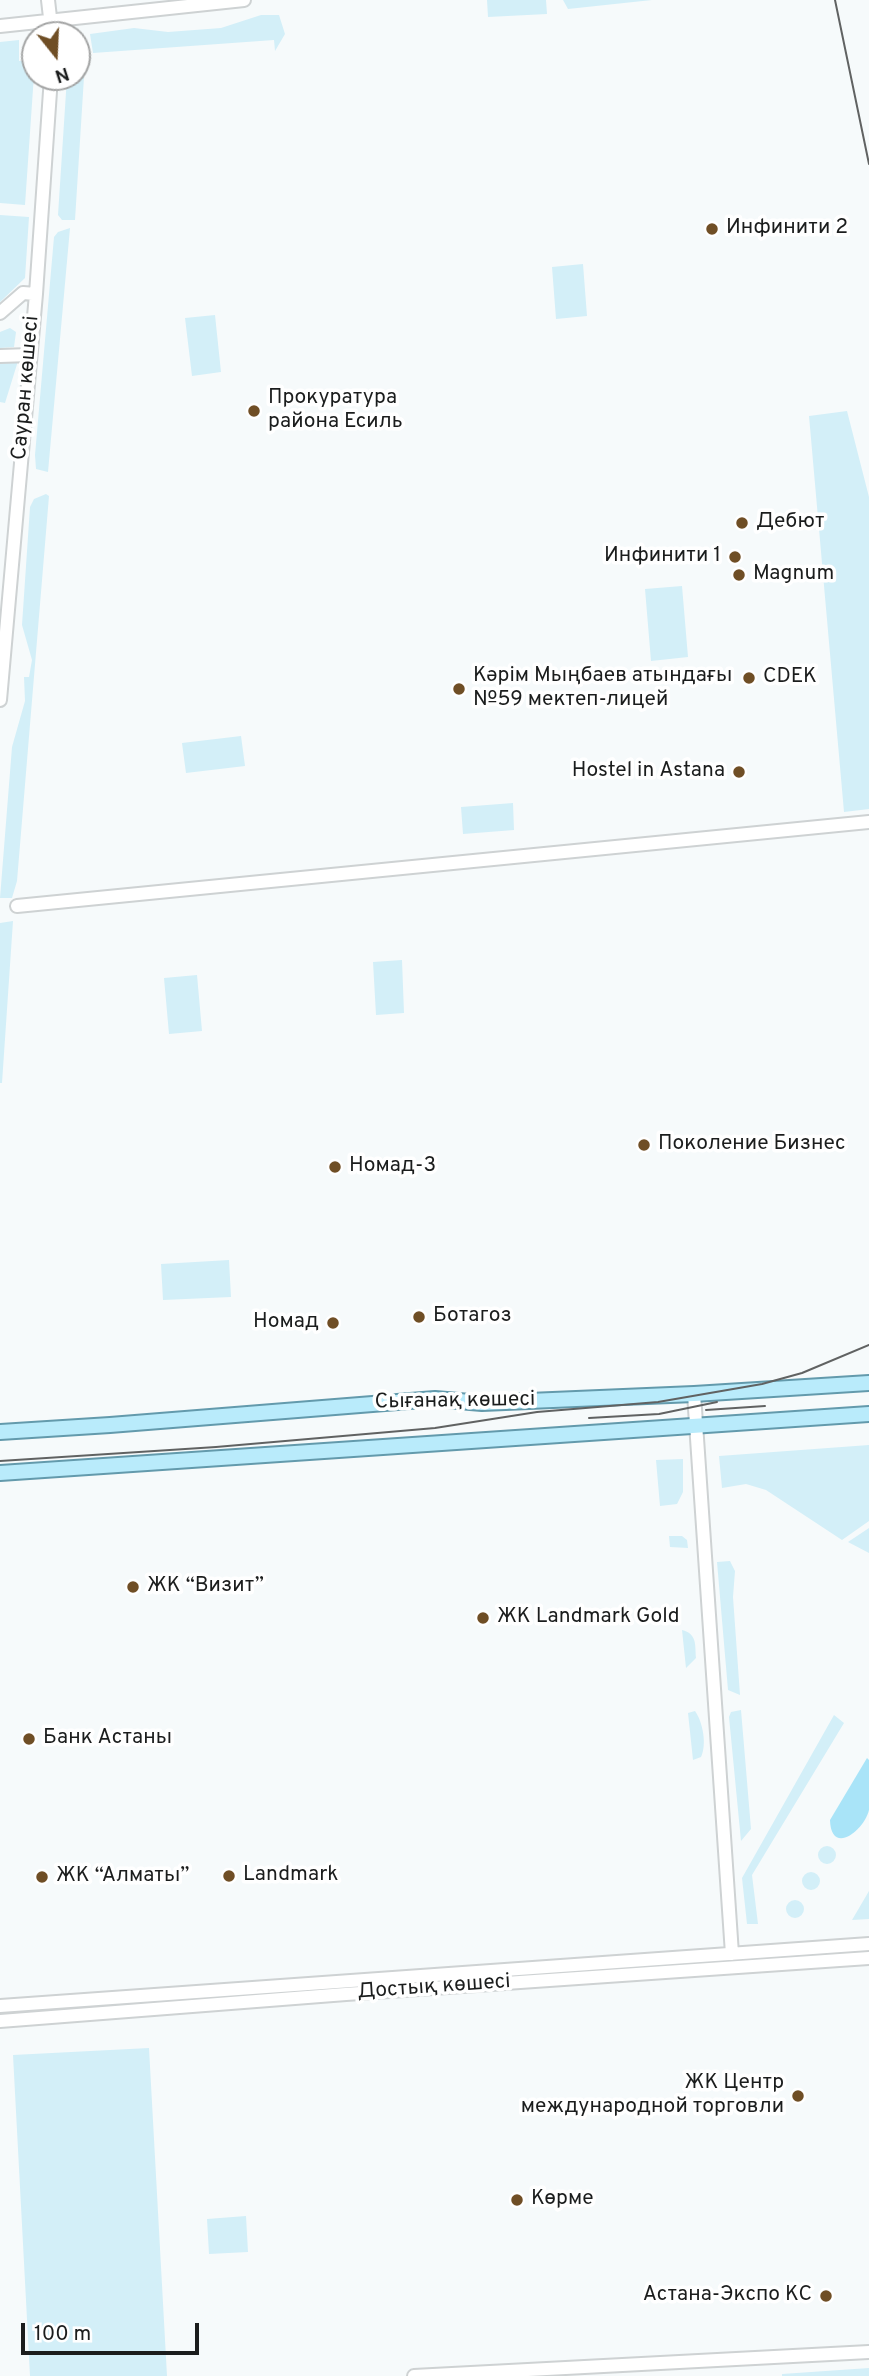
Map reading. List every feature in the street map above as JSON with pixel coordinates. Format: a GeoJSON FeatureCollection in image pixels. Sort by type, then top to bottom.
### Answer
{"type":"FeatureCollection","features":[{"type":"Feature","properties":{"kind":"main road","name":"Сығанақ көшесі"},"geometry":{"type":"LineString","coordinates":[[0,1432],[435,1399],[482,1403],[694,1394],[869,1382]]}},
{"type":"Feature","properties":{"kind":"main road","name":"Сығанақ көшесі"},"geometry":{"type":"LineString","coordinates":[[0,1473],[869,1414]]}},
{"type":"Feature","properties":{"kind":"street"},"geometry":{"type":"LineString","coordinates":[[48,0],[51,21],[244,0]]}},
{"type":"Feature","properties":{"kind":"street"},"geometry":{"type":"LineString","coordinates":[[0,26],[21,24]]}},
{"type":"Feature","properties":{"kind":"street","name":"Сауран көшесі"},"geometry":{"type":"LineString","coordinates":[[0,700],[36,294],[50,91]]}},
{"type":"Feature","properties":{"kind":"street"},"geometry":{"type":"LineString","coordinates":[[0,313],[23,293],[36,294]]}},
{"type":"Feature","properties":{"kind":"street"},"geometry":{"type":"LineString","coordinates":[[0,356],[30,355]]}},
{"type":"Feature","properties":{"kind":"street"},"geometry":{"type":"LineString","coordinates":[[17,906],[869,822]]}},
{"type":"Feature","properties":{"kind":"street"},"geometry":{"type":"LineString","coordinates":[[694,1394],[732,1954]]}},
{"type":"Feature","properties":{"kind":"street","name":"Достық көшесі"},"geometry":{"type":"LineString","coordinates":[[0,2006],[869,1944]]}},
{"type":"Feature","properties":{"kind":"street","name":"Достық көшесі"},"geometry":{"type":"LineString","coordinates":[[0,2021],[869,1958]]}},
{"type":"Feature","properties":{"kind":"street"},"geometry":{"type":"LineString","coordinates":[[414,2376],[869,2352]]}},
{"type":"Feature","properties":{"kind":"shaded area"},"geometry":{"type":"Polygon","coordinates":[[[487,0],[546,0],[547,14],[488,17],[487,0]]]}},
{"type":"Feature","properties":{"kind":"shaded area"},"geometry":{"type":"Polygon","coordinates":[[[563,0],[652,0],[568,9],[563,0]]]}},
{"type":"Feature","properties":{"kind":"shaded area"},"geometry":{"type":"Polygon","coordinates":[[[261,15],[279,15],[285,34],[275,51],[274,40],[93,53],[91,40],[91,34],[134,28],[168,32],[221,28],[261,15]]]}},
{"type":"Feature","properties":{"kind":"shaded area"},"geometry":{"type":"Polygon","coordinates":[[[19,40],[21,91],[33,91],[25,205],[0,203],[0,42],[19,40]]]}},
{"type":"Feature","properties":{"kind":"shaded area"},"geometry":{"type":"Polygon","coordinates":[[[66,91],[83,91],[75,220],[62,220],[58,215],[66,91]]]}},
{"type":"Feature","properties":{"kind":"shaded area"},"geometry":{"type":"Polygon","coordinates":[[[0,215],[29,217],[25,278],[0,302],[0,215]]]}},
{"type":"Feature","properties":{"kind":"shaded area"},"geometry":{"type":"Polygon","coordinates":[[[70,228],[48,472],[36,469],[35,455],[54,237],[58,232],[70,228]]]}},
{"type":"Feature","properties":{"kind":"shaded area"},"geometry":{"type":"Polygon","coordinates":[[[583,264],[587,316],[556,319],[552,267],[583,264]]]}},
{"type":"Feature","properties":{"kind":"shaded area"},"geometry":{"type":"Polygon","coordinates":[[[215,315],[221,372],[192,376],[185,318],[215,315]]]}},
{"type":"Feature","properties":{"kind":"shaded area"},"geometry":{"type":"Polygon","coordinates":[[[10,328],[16,332],[14,347],[0,348],[0,332],[10,328]]]}},
{"type":"Feature","properties":{"kind":"shaded area"},"geometry":{"type":"Polygon","coordinates":[[[0,361],[18,361],[5,403],[0,402],[0,361]]]}},
{"type":"Feature","properties":{"kind":"shaded area"},"geometry":{"type":"Polygon","coordinates":[[[847,411],[869,497],[869,809],[844,812],[809,416],[847,411]]]}},
{"type":"Feature","properties":{"kind":"shaded area"},"geometry":{"type":"Polygon","coordinates":[[[46,494],[49,496],[17,881],[12,898],[0,898],[12,747],[25,701],[24,677],[29,677],[32,660],[22,625],[30,507],[34,499],[46,494]]]}},
{"type":"Feature","properties":{"kind":"shaded area"},"geometry":{"type":"Polygon","coordinates":[[[682,586],[688,657],[651,661],[645,589],[682,586]]]}},
{"type":"Feature","properties":{"kind":"shaded area"},"geometry":{"type":"Polygon","coordinates":[[[241,736],[245,766],[186,773],[182,743],[241,736]]]}},
{"type":"Feature","properties":{"kind":"shaded area"},"geometry":{"type":"Polygon","coordinates":[[[513,803],[514,830],[463,834],[461,807],[513,803]]]}},
{"type":"Feature","properties":{"kind":"shaded area"},"geometry":{"type":"Polygon","coordinates":[[[13,921],[2,1083],[0,1083],[0,923],[13,921]]]}},
{"type":"Feature","properties":{"kind":"shaded area"},"geometry":{"type":"Polygon","coordinates":[[[402,960],[404,1013],[376,1015],[373,962],[402,960]]]}},
{"type":"Feature","properties":{"kind":"shaded area"},"geometry":{"type":"Polygon","coordinates":[[[197,975],[202,1031],[169,1034],[164,978],[197,975]]]}},
{"type":"Feature","properties":{"kind":"shaded area"},"geometry":{"type":"Polygon","coordinates":[[[229,1260],[231,1297],[163,1300],[161,1264],[229,1260]]]}},
{"type":"Feature","properties":{"kind":"shaded area"},"geometry":{"type":"Polygon","coordinates":[[[869,1445],[869,1521],[842,1540],[766,1490],[746,1484],[722,1488],[719,1456],[869,1445]]]}},
{"type":"Feature","properties":{"kind":"shaded area"},"geometry":{"type":"Polygon","coordinates":[[[683,1459],[683,1492],[677,1504],[660,1506],[656,1460],[683,1459]]]}},
{"type":"Feature","properties":{"kind":"shaded area"},"geometry":{"type":"Polygon","coordinates":[[[869,1528],[869,1553],[848,1542],[869,1528]]]}},
{"type":"Feature","properties":{"kind":"shaded area"},"geometry":{"type":"Polygon","coordinates":[[[669,1536],[682,1536],[687,1540],[688,1548],[670,1547],[669,1536]]]}},
{"type":"Feature","properties":{"kind":"shaded area"},"geometry":{"type":"Polygon","coordinates":[[[730,1561],[735,1571],[733,1597],[740,1695],[728,1690],[717,1562],[730,1561]]]}},
{"type":"Feature","properties":{"kind":"shaded area"},"geometry":{"type":"Polygon","coordinates":[[[682,1630],[693,1637],[695,1644],[696,1658],[686,1668],[682,1630]]]}},
{"type":"Feature","properties":{"kind":"shaded area"},"geometry":{"type":"Polygon","coordinates":[[[741,1710],[751,1829],[741,1841],[729,1717],[731,1712],[741,1710]]]}},
{"type":"Feature","properties":{"kind":"shaded area"},"geometry":{"type":"Polygon","coordinates":[[[695,1711],[702,1727],[704,1746],[701,1757],[693,1760],[688,1713],[695,1711]]]}},
{"type":"Feature","properties":{"kind":"shaded area"},"geometry":{"type":"Polygon","coordinates":[[[834,1715],[844,1723],[752,1875],[758,1924],[747,1924],[742,1878],[834,1715]]]}},
{"type":"Feature","properties":{"kind":"shaded area"},"geometry":{"type":"Polygon","coordinates":[[[827,1846],[833,1849],[836,1855],[833,1861],[827,1864],[821,1861],[818,1855],[821,1849],[827,1846]]]}},
{"type":"Feature","properties":{"kind":"shaded area"},"geometry":{"type":"Polygon","coordinates":[[[811,1872],[817,1875],[820,1881],[817,1887],[811,1890],[805,1887],[802,1881],[805,1875],[811,1872]]]}},
{"type":"Feature","properties":{"kind":"shaded area"},"geometry":{"type":"Polygon","coordinates":[[[869,1891],[869,1919],[852,1920],[869,1891]]]}},
{"type":"Feature","properties":{"kind":"shaded area"},"geometry":{"type":"Polygon","coordinates":[[[795,1900],[801,1903],[804,1909],[801,1915],[795,1918],[789,1915],[786,1909],[789,1903],[795,1900]]]}},
{"type":"Feature","properties":{"kind":"shaded area"},"geometry":{"type":"Polygon","coordinates":[[[149,2048],[167,2376],[30,2376],[13,2055],[149,2048]]]}},
{"type":"Feature","properties":{"kind":"shaded area"},"geometry":{"type":"Polygon","coordinates":[[[246,2216],[248,2252],[209,2254],[207,2219],[246,2216]]]}},
{"type":"Feature","properties":{"kind":"shaded area"},"geometry":{"type":"Polygon","coordinates":[[[869,2368],[869,2376],[782,2376],[782,2374],[869,2368]]]}},
{"type":"Feature","properties":{"kind":"water"},"geometry":{"type":"Polygon","coordinates":[[[867,1758],[869,1810],[866,1818],[855,1832],[841,1838],[836,1837],[830,1820],[867,1758]]]}},
{"type":"Feature","properties":{"kind":"tram line"},"geometry":{"type":"LineString","coordinates":[[835,0],[869,164]]}},
{"type":"Feature","properties":{"kind":"tram line"},"geometry":{"type":"LineString","coordinates":[[0,1461],[216,1447],[435,1428],[537,1412],[658,1402],[762,1384],[802,1373],[869,1345]]}},
{"type":"Feature","properties":{"kind":"tram line"},"geometry":{"type":"LineString","coordinates":[[589,1418],[659,1414],[717,1402]]}},
{"type":"Feature","properties":{"kind":"tram line"},"geometry":{"type":"LineString","coordinates":[[706,1410],[765,1406]]}},
{"type":"Feature","properties":{"kind":"place","name":"Инфинити 2"},"geometry":{"type":"Point","coordinates":[712,229]}},
{"type":"Feature","properties":{"kind":"place","name":"Прокуратура района Есиль"},"geometry":{"type":"Point","coordinates":[254,411]}},
{"type":"Feature","properties":{"kind":"place","name":"Дебют"},"geometry":{"type":"Point","coordinates":[742,523]}},
{"type":"Feature","properties":{"kind":"place","name":"Инфинити 1"},"geometry":{"type":"Point","coordinates":[735,557]}},
{"type":"Feature","properties":{"kind":"place","name":"Magnum"},"geometry":{"type":"Point","coordinates":[739,575]}},
{"type":"Feature","properties":{"kind":"place","name":"CDEK"},"geometry":{"type":"Point","coordinates":[749,678]}},
{"type":"Feature","properties":{"kind":"place","name":"Кәрім Мыңбаев атындағы №59 мектеп-лицей"},"geometry":{"type":"Point","coordinates":[459,689]}},
{"type":"Feature","properties":{"kind":"place","name":"Hostel in Astana"},"geometry":{"type":"Point","coordinates":[739,772]}},
{"type":"Feature","properties":{"kind":"place","name":"Поколение Бизнес"},"geometry":{"type":"Point","coordinates":[644,1145]}},
{"type":"Feature","properties":{"kind":"place","name":"Номад-3"},"geometry":{"type":"Point","coordinates":[335,1167]}},
{"type":"Feature","properties":{"kind":"place","name":"Ботагоз"},"geometry":{"type":"Point","coordinates":[419,1317]}},
{"type":"Feature","properties":{"kind":"place","name":"Номад"},"geometry":{"type":"Point","coordinates":[333,1323]}},
{"type":"Feature","properties":{"kind":"place","name":"ЖК “Визит”"},"geometry":{"type":"Point","coordinates":[133,1587]}},
{"type":"Feature","properties":{"kind":"place","name":"ЖК Landmark Gold"},"geometry":{"type":"Point","coordinates":[483,1618]}},
{"type":"Feature","properties":{"kind":"place","name":"Банк Астаны"},"geometry":{"type":"Point","coordinates":[29,1739]}},
{"type":"Feature","properties":{"kind":"place","name":"Landmark"},"geometry":{"type":"Point","coordinates":[229,1876]}},
{"type":"Feature","properties":{"kind":"place","name":"ЖК “Алматы”"},"geometry":{"type":"Point","coordinates":[42,1877]}},
{"type":"Feature","properties":{"kind":"place","name":"ЖК Центр международной торговли"},"geometry":{"type":"Point","coordinates":[798,2096]}},
{"type":"Feature","properties":{"kind":"place","name":"Көрме"},"geometry":{"type":"Point","coordinates":[517,2200]}},
{"type":"Feature","properties":{"kind":"place","name":"Астана-Экспо КС"},"geometry":{"type":"Point","coordinates":[826,2296]}}]}
